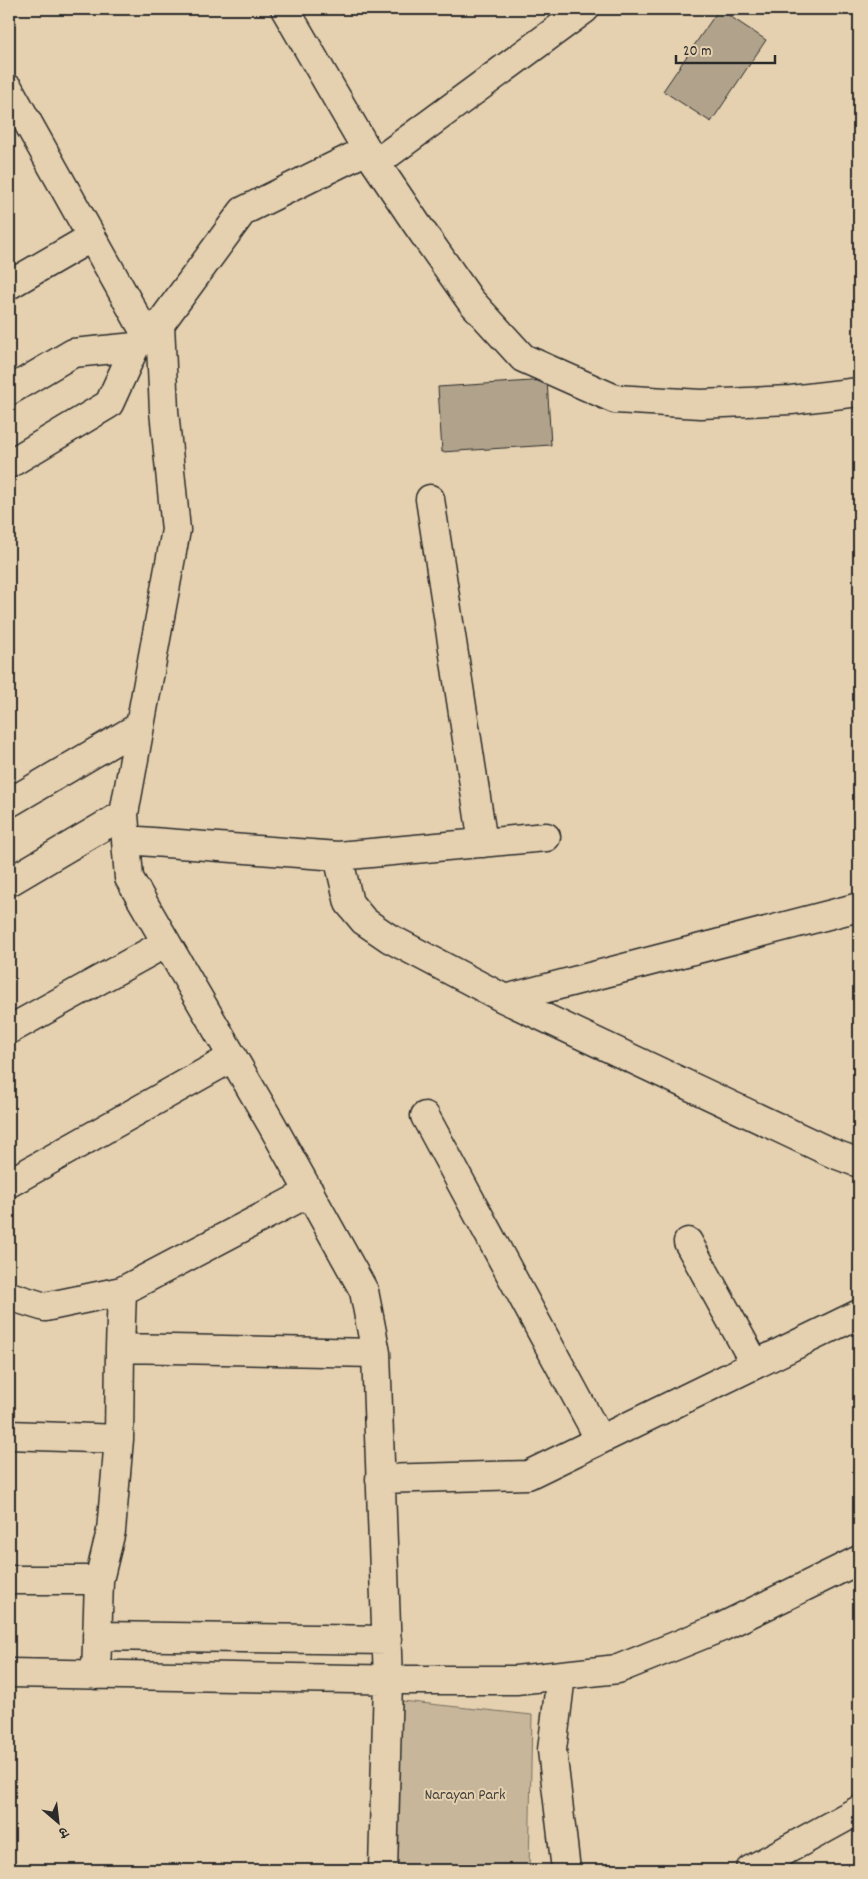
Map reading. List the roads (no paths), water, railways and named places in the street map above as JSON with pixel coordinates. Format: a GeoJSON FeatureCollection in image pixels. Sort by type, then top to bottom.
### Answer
{"type":"FeatureCollection","features":[{"type":"Feature","properties":{"kind":"street"},"geometry":{"type":"LineString","coordinates":[[285,9],[371,156],[470,300],[523,358],[615,399],[710,404],[791,400],[859,392]]}},
{"type":"Feature","properties":{"kind":"street"},"geometry":{"type":"LineString","coordinates":[[9,464],[109,404],[147,336],[243,211],[371,156],[585,9]]}},
{"type":"Feature","properties":{"kind":"street"},"geometry":{"type":"LineString","coordinates":[[9,89],[147,336],[164,411],[176,530],[140,726],[125,827],[130,878],[310,1192],[364,1291],[376,1353],[387,1640],[388,1680],[383,1870]]}},
{"type":"Feature","properties":{"kind":"street"},"geometry":{"type":"LineString","coordinates":[[9,285],[92,238]]}},
{"type":"Feature","properties":{"kind":"street"},"geometry":{"type":"LineString","coordinates":[[9,391],[73,353],[147,336]]}},
{"type":"Feature","properties":{"kind":"street"},"geometry":{"type":"LineString","coordinates":[[430,499],[483,843]]}},
{"type":"Feature","properties":{"kind":"street"},"geometry":{"type":"LineString","coordinates":[[9,804],[140,726]]}},
{"type":"Feature","properties":{"kind":"street"},"geometry":{"type":"LineString","coordinates":[[9,882],[125,827],[338,856],[546,837]]}},
{"type":"Feature","properties":{"kind":"street"},"geometry":{"type":"LineString","coordinates":[[338,856],[349,904],[364,921],[389,938],[505,999],[832,1153],[859,1163]]}},
{"type":"Feature","properties":{"kind":"street"},"geometry":{"type":"LineString","coordinates":[[505,999],[859,907]]}},
{"type":"Feature","properties":{"kind":"street"},"geometry":{"type":"LineString","coordinates":[[9,1030],[166,942]]}},
{"type":"Feature","properties":{"kind":"street"},"geometry":{"type":"LineString","coordinates":[[9,1183],[233,1057]]}},
{"type":"Feature","properties":{"kind":"street"},"geometry":{"type":"LineString","coordinates":[[425,1116],[600,1440]]}},
{"type":"Feature","properties":{"kind":"street"},"geometry":{"type":"LineString","coordinates":[[9,1296],[45,1307],[122,1291],[310,1192]]}},
{"type":"Feature","properties":{"kind":"street"},"geometry":{"type":"LineString","coordinates":[[688,1242],[755,1364]]}},
{"type":"Feature","properties":{"kind":"street"},"geometry":{"type":"LineString","coordinates":[[96,1675],[99,1580],[111,1532],[119,1439],[122,1291]]}},
{"type":"Feature","properties":{"kind":"street"},"geometry":{"type":"LineString","coordinates":[[380,1479],[528,1475],[859,1314]]}},
{"type":"Feature","properties":{"kind":"street"},"geometry":{"type":"LineString","coordinates":[[120,1348],[376,1353]]}},
{"type":"Feature","properties":{"kind":"street"},"geometry":{"type":"LineString","coordinates":[[9,1435],[119,1439]]}},
{"type":"Feature","properties":{"kind":"street"},"geometry":{"type":"LineString","coordinates":[[9,1673],[388,1680],[516,1680],[618,1668],[722,1627],[859,1560]]}},
{"type":"Feature","properties":{"kind":"street"},"geometry":{"type":"LineString","coordinates":[[9,1580],[99,1580]]}},
{"type":"Feature","properties":{"kind":"street"},"geometry":{"type":"LineString","coordinates":[[97,1636],[387,1640]]}},
{"type":"Feature","properties":{"kind":"street"},"geometry":{"type":"LineString","coordinates":[[561,1675],[552,1750],[566,1870]]}},
{"type":"Feature","properties":{"kind":"street"},"geometry":{"type":"LineString","coordinates":[[750,1870],[859,1810]]}},
{"type":"Feature","properties":{"kind":"park label","name":"Narayan Park"},"geometry":{"type":"Point","coordinates":[465,1793]}}]}
